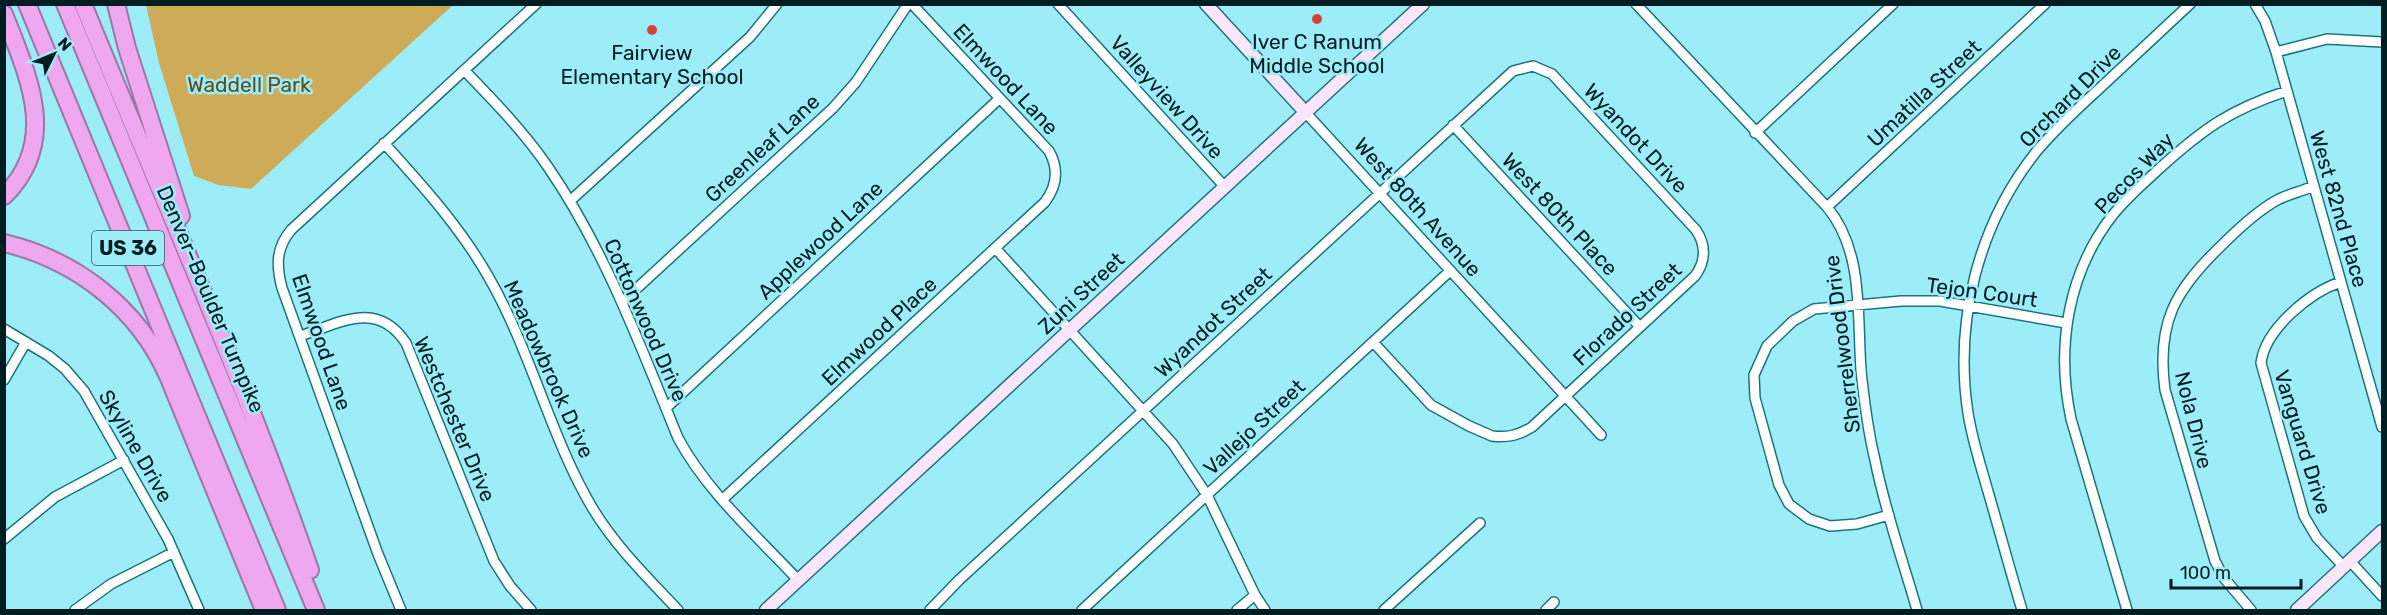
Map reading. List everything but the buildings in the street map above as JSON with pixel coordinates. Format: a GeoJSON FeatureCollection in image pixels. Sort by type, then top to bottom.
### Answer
{"type":"FeatureCollection","features":[{"type":"Feature","properties":{"kind":"highway","name":"US 36"},"geometry":{"type":"LineString","coordinates":[[27,4],[278,610]]}},
{"type":"Feature","properties":{"kind":"highway"},"geometry":{"type":"LineString","coordinates":[[36,4],[150,279],[228,491]]}},
{"type":"Feature","properties":{"kind":"highway"},"geometry":{"type":"LineString","coordinates":[[54,4],[149,207]]}},
{"type":"Feature","properties":{"kind":"highway","name":"Denver–Boulder Turnpike"},"geometry":{"type":"LineString","coordinates":[[65,4],[316,610]]}},
{"type":"Feature","properties":{"kind":"highway"},"geometry":{"type":"LineString","coordinates":[[83,4],[264,442],[324,610]]}},
{"type":"Feature","properties":{"kind":"highway"},"geometry":{"type":"LineString","coordinates":[[116,4],[127,48],[215,319]]}},
{"type":"Feature","properties":{"kind":"highway"},"geometry":{"type":"LineString","coordinates":[[4,14],[31,90],[36,122],[29,160],[20,177],[4,196]]}},
{"type":"Feature","properties":{"kind":"highway"},"geometry":{"type":"LineString","coordinates":[[4,243],[38,253],[81,274],[118,304],[148,339],[165,370],[264,610]]}},
{"type":"Feature","properties":{"kind":"highway"},"geometry":{"type":"LineString","coordinates":[[268,495],[308,610]]}},
{"type":"Feature","properties":{"kind":"street","name":"Elmwood Lane"},"geometry":{"type":"LineString","coordinates":[[401,610],[378,554],[300,336],[278,273],[278,258],[282,242],[291,230],[536,4]]}},
{"type":"Feature","properties":{"kind":"street"},"geometry":{"type":"LineString","coordinates":[[570,201],[750,37],[777,4]]}},
{"type":"Feature","properties":{"kind":"street","name":"Elmwood Lane"},"geometry":{"type":"LineString","coordinates":[[910,4],[1049,151],[1055,166],[1055,185]]}},
{"type":"Feature","properties":{"kind":"street","name":"Greenleaf Lane"},"geometry":{"type":"LineString","coordinates":[[622,302],[833,108],[856,82],[910,4]]}},
{"type":"Feature","properties":{"kind":"street","name":"Valleyview Drive"},"geometry":{"type":"LineString","coordinates":[[1058,4],[1225,187]]}},
{"type":"Feature","properties":{"kind":"street","name":"West 80th Avenue"},"geometry":{"type":"LineString","coordinates":[[1206,4],[1601,435]]}},
{"type":"Feature","properties":{"kind":"street","name":"Zuni Street"},"geometry":{"type":"LineString","coordinates":[[766,610],[1423,4]]}},
{"type":"Feature","properties":{"kind":"street","name":"Sherrelwood Drive"},"geometry":{"type":"LineString","coordinates":[[1636,4],[1755,134],[1827,207],[1840,224],[1850,248],[1854,269],[1868,424],[1875,462],[1916,610]]}},
{"type":"Feature","properties":{"kind":"street"},"geometry":{"type":"LineString","coordinates":[[1755,134],[1893,4]]}},
{"type":"Feature","properties":{"kind":"street","name":"Umatilla Street"},"geometry":{"type":"LineString","coordinates":[[1827,207],[2045,4]]}},
{"type":"Feature","properties":{"kind":"street","name":"Orchard Drive"},"geometry":{"type":"LineString","coordinates":[[2022,610],[1971,425],[1964,371],[1968,307],[1978,262],[2016,182],[2036,153],[2083,104],[2190,4]]}},
{"type":"Feature","properties":{"kind":"street","name":"West 82nd Place"},"geometry":{"type":"LineString","coordinates":[[2255,4],[2265,21],[2276,52],[2382,427]]}},
{"type":"Feature","properties":{"kind":"street"},"geometry":{"type":"LineString","coordinates":[[2276,52],[2327,39],[2382,42]]}},
{"type":"Feature","properties":{"kind":"street","name":"Wyandot Street"},"geometry":{"type":"LineString","coordinates":[[930,610],[959,580],[1507,75],[1525,67]]}},
{"type":"Feature","properties":{"kind":"street","name":"Wyandot Drive"},"geometry":{"type":"LineString","coordinates":[[1525,67],[1540,68],[1558,79],[1696,230],[1703,243],[1704,252]]}},
{"type":"Feature","properties":{"kind":"street","name":"Cottonwood Drive"},"geometry":{"type":"LineString","coordinates":[[464,70],[533,147],[570,201],[622,302],[688,457],[723,499],[799,581]]}},
{"type":"Feature","properties":{"kind":"street","name":"Pecos Way"},"geometry":{"type":"LineString","coordinates":[[2127,610],[2066,395],[2064,357],[2066,322],[2075,288],[2086,260],[2112,217],[2130,197],[2212,124],[2244,106],[2287,91]]}},
{"type":"Feature","properties":{"kind":"street","name":"Applewood Lane"},"geometry":{"type":"LineString","coordinates":[[666,408],[999,99]]}},
{"type":"Feature","properties":{"kind":"street","name":"West 80th Place"},"geometry":{"type":"LineString","coordinates":[[1453,125],[1640,327]]}},
{"type":"Feature","properties":{"kind":"street","name":"Meadowbrook Drive"},"geometry":{"type":"LineString","coordinates":[[384,143],[441,208],[489,277],[523,346],[569,461],[594,511],[624,551],[678,610]]}},
{"type":"Feature","properties":{"kind":"street","name":"Elmwood Place"},"geometry":{"type":"LineString","coordinates":[[723,499],[996,249],[1045,202],[1055,185]]}},
{"type":"Feature","properties":{"kind":"street","name":"Nola Drive"},"geometry":{"type":"LineString","coordinates":[[2251,610],[2224,578],[2210,545],[2165,390],[2162,367],[2165,332],[2174,303],[2184,284],[2198,268],[2238,230],[2268,206],[2314,186]]}},
{"type":"Feature","properties":{"kind":"street"},"geometry":{"type":"LineString","coordinates":[[996,249],[1144,410],[1177,450],[1207,495],[1255,595],[1265,610]]}},
{"type":"Feature","properties":{"kind":"street","name":"Florado Street"},"geometry":{"type":"LineString","coordinates":[[1566,396],[1695,276],[1704,252]]}},
{"type":"Feature","properties":{"kind":"street","name":"Vallejo Street"},"geometry":{"type":"LineString","coordinates":[[1082,610],[1450,271]]}},
{"type":"Feature","properties":{"kind":"street","name":"Vanguard Drive"},"geometry":{"type":"LineString","coordinates":[[2341,282],[2319,291],[2286,320],[2266,343],[2261,363],[2304,516],[2317,538],[2382,597]]}},
{"type":"Feature","properties":{"kind":"street","name":"Tejon Court"},"geometry":{"type":"LineString","coordinates":[[1890,515],[1857,524],[1830,526],[1797,512],[1782,493],[1755,398],[1754,375],[1767,346],[1793,321],[1814,309],[1857,305],[1922,300],[2066,322]]}},
{"type":"Feature","properties":{"kind":"street","name":"Westchester Drive"},"geometry":{"type":"LineString","coordinates":[[300,336],[366,316],[385,322],[400,335],[406,343],[494,561],[510,586],[530,610]]}},
{"type":"Feature","properties":{"kind":"street","name":"Skyline Drive"},"geometry":{"type":"LineString","coordinates":[[4,329],[49,356],[78,383],[124,460],[174,552],[199,610]]}},
{"type":"Feature","properties":{"kind":"street"},"geometry":{"type":"LineString","coordinates":[[4,380],[26,342]]}},
{"type":"Feature","properties":{"kind":"street"},"geometry":{"type":"LineString","coordinates":[[1372,342],[1431,405],[1492,436],[1511,437],[1524,432],[1566,396]]}},
{"type":"Feature","properties":{"kind":"street"},"geometry":{"type":"LineString","coordinates":[[4,539],[55,497],[124,460]]}},
{"type":"Feature","properties":{"kind":"street"},"geometry":{"type":"LineString","coordinates":[[1384,610],[1480,523]]}},
{"type":"Feature","properties":{"kind":"street"},"geometry":{"type":"LineString","coordinates":[[2297,610],[2382,531]]}},
{"type":"Feature","properties":{"kind":"street"},"geometry":{"type":"LineString","coordinates":[[75,610],[111,584],[174,552]]}},
{"type":"Feature","properties":{"kind":"street"},"geometry":{"type":"LineString","coordinates":[[1237,610],[1255,595]]}},
{"type":"Feature","properties":{"kind":"street"},"geometry":{"type":"LineString","coordinates":[[1546,610],[1554,602]]}},
{"type":"Feature","properties":{"kind":"green space","name":"Waddell Park"},"geometry":{"type":"Polygon","coordinates":[[[146,4],[453,5],[251,189],[218,185],[194,176],[159,63],[146,4]]]}},
{"type":"Feature","properties":{"kind":"place","name":"Iver C Ranum Middle School"},"geometry":{"type":"Point","coordinates":[1317,19]}},
{"type":"Feature","properties":{"kind":"place","name":"Fairview Elementary School"},"geometry":{"type":"Point","coordinates":[652,30]}}]}
